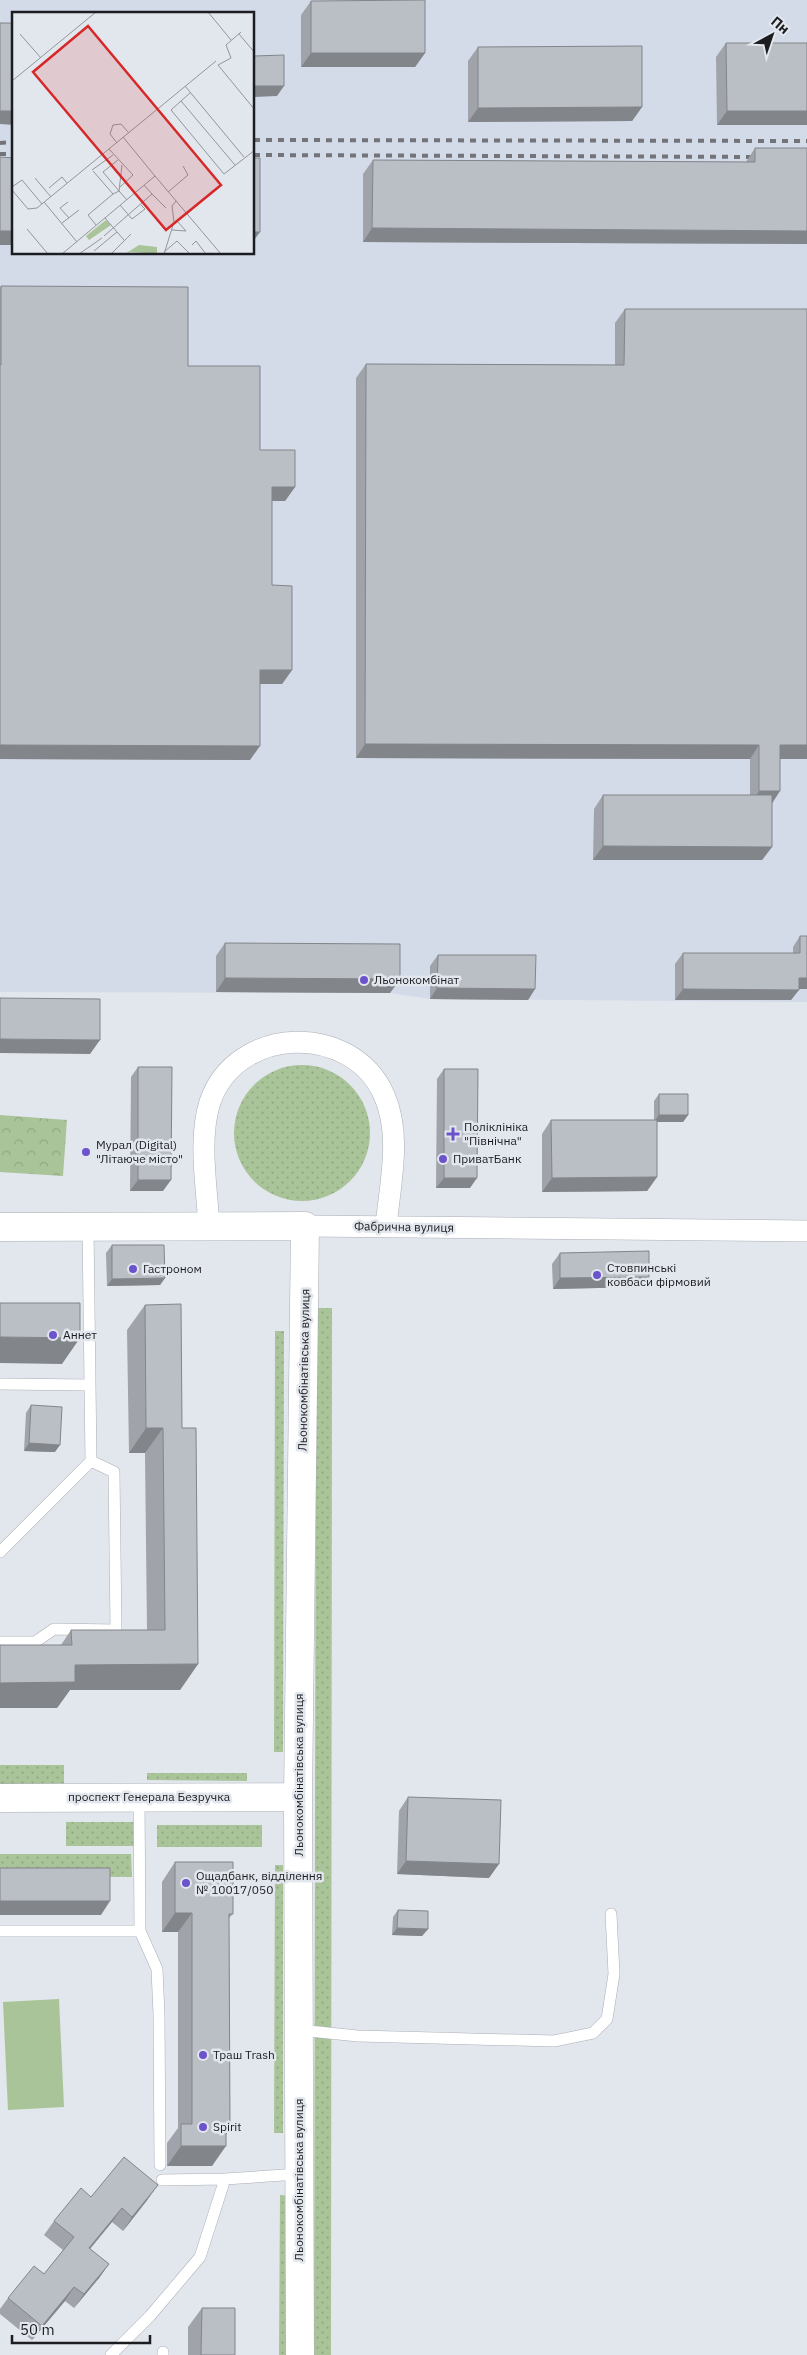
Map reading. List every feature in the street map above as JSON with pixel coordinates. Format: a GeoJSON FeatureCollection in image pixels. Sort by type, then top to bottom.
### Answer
{"type":"FeatureCollection","features":[{"type":"Feature","properties":{"kind":"street"},"geometry":{"type":"LineString","coordinates":[[209,1226],[204,1131],[211,1099],[229,1072],[255,1052],[278,1044],[303,1041],[319,1043],[350,1056],[363,1066],[383,1093],[389,1108],[393,1140],[386,1226]]}},
{"type":"Feature","properties":{"kind":"street","name":"Льонокомбінатівська вулиця"},"geometry":{"type":"LineString","coordinates":[[300,2355],[298,1797],[305,1226]]}},
{"type":"Feature","properties":{"kind":"street","name":"Фабрична вулиця"},"geometry":{"type":"LineString","coordinates":[[0,1227],[386,1226],[807,1231]]}},
{"type":"Feature","properties":{"kind":"street","name":"проспект Генерала Безручка"},"geometry":{"type":"LineString","coordinates":[[0,1798],[298,1797]]}},
{"type":"Feature","properties":{"kind":"lane"},"geometry":{"type":"LineString","coordinates":[[0,1552],[91,1461],[90,1385],[84,1307],[88,1227]]}},
{"type":"Feature","properties":{"kind":"lane"},"geometry":{"type":"LineString","coordinates":[[0,1384],[90,1385]]}},
{"type":"Feature","properties":{"kind":"lane"},"geometry":{"type":"LineString","coordinates":[[0,1642],[35,1642],[54,1629],[116,1630],[114,1472],[91,1461]]}},
{"type":"Feature","properties":{"kind":"lane"},"geometry":{"type":"LineString","coordinates":[[139,1797],[140,1931],[157,1969],[160,2165]]}},
{"type":"Feature","properties":{"kind":"lane"},"geometry":{"type":"LineString","coordinates":[[299,2030],[358,2036],[554,2040],[593,2033],[607,2018],[609,2010],[614,1974],[611,1914]]}},
{"type":"Feature","properties":{"kind":"lane"},"geometry":{"type":"LineString","coordinates":[[0,1931],[140,1931]]}},
{"type":"Feature","properties":{"kind":"lane"},"geometry":{"type":"LineString","coordinates":[[162,2180],[224,2179],[299,2174]]}},
{"type":"Feature","properties":{"kind":"lane"},"geometry":{"type":"LineString","coordinates":[[111,2355],[144,2322],[200,2257],[224,2179]]}},
{"type":"Feature","properties":{"kind":"shaded area"},"geometry":{"type":"Polygon","coordinates":[[[0,0],[807,0],[807,1002],[430,999],[390,993],[0,992],[0,0]]]}},
{"type":"Feature","properties":{"kind":"green space"},"geometry":{"type":"Polygon","coordinates":[[[302,1065],[328,1070],[350,1085],[365,1107],[370,1133],[365,1159],[350,1181],[328,1196],[302,1201],[276,1196],[254,1181],[239,1159],[234,1133],[239,1107],[254,1085],[276,1070],[302,1065]]]}},
{"type":"Feature","properties":{"kind":"green space"},"geometry":{"type":"Polygon","coordinates":[[[0,1115],[67,1120],[63,1176],[0,1172],[0,1115]]]}},
{"type":"Feature","properties":{"kind":"green space"},"geometry":{"type":"Polygon","coordinates":[[[316,1308],[332,1308],[331,2355],[314,2355],[316,1308]]]}},
{"type":"Feature","properties":{"kind":"green space"},"geometry":{"type":"Polygon","coordinates":[[[275,1331],[284,1331],[283,1752],[274,1752],[275,1331]]]}},
{"type":"Feature","properties":{"kind":"green space"},"geometry":{"type":"Polygon","coordinates":[[[0,1765],[64,1765],[64,1784],[0,1784],[0,1765]]]}},
{"type":"Feature","properties":{"kind":"green space"},"geometry":{"type":"Polygon","coordinates":[[[147,1773],[247,1773],[247,1781],[147,1780],[147,1773]]]}},
{"type":"Feature","properties":{"kind":"green space"},"geometry":{"type":"Polygon","coordinates":[[[66,1822],[134,1822],[134,1846],[66,1846],[66,1822]]]}},
{"type":"Feature","properties":{"kind":"green space"},"geometry":{"type":"Polygon","coordinates":[[[157,1825],[262,1825],[262,1847],[157,1847],[157,1825]]]}},
{"type":"Feature","properties":{"kind":"green space"},"geometry":{"type":"Polygon","coordinates":[[[0,1854],[131,1854],[132,1877],[0,1876],[0,1854]]]}},
{"type":"Feature","properties":{"kind":"green space"},"geometry":{"type":"Polygon","coordinates":[[[275,1865],[283,1865],[283,2133],[274,2133],[275,1865]]]}},
{"type":"Feature","properties":{"kind":"green space"},"geometry":{"type":"Polygon","coordinates":[[[59,1999],[64,2107],[8,2110],[3,2002],[59,1999]]]}},
{"type":"Feature","properties":{"kind":"green space"},"geometry":{"type":"Polygon","coordinates":[[[280,2195],[292,2196],[291,2355],[279,2355],[280,2195]]]}},
{"type":"Feature","properties":{"kind":"building"},"geometry":{"type":"Polygon","coordinates":[[[425,0],[425,53],[311,53],[311,1],[425,0]]]}},
{"type":"Feature","properties":{"kind":"building"},"geometry":{"type":"Polygon","coordinates":[[[0,23],[12,23],[12,111],[0,111],[0,23]]]}},
{"type":"Feature","properties":{"kind":"building"},"geometry":{"type":"Polygon","coordinates":[[[726,43],[807,43],[807,111],[727,111],[726,43]]]}},
{"type":"Feature","properties":{"kind":"building"},"geometry":{"type":"Polygon","coordinates":[[[642,46],[642,107],[478,108],[478,47],[642,46]]]}},
{"type":"Feature","properties":{"kind":"building"},"geometry":{"type":"Polygon","coordinates":[[[284,55],[284,86],[255,86],[255,56],[284,55]]]}},
{"type":"Feature","properties":{"kind":"building"},"geometry":{"type":"Polygon","coordinates":[[[755,148],[807,148],[807,231],[372,228],[373,160],[755,162],[755,148]]]}},
{"type":"Feature","properties":{"kind":"building"},"geometry":{"type":"Polygon","coordinates":[[[0,157],[12,158],[12,231],[0,231],[0,157]]]}},
{"type":"Feature","properties":{"kind":"building"},"geometry":{"type":"Polygon","coordinates":[[[255,158],[260,158],[260,232],[255,232],[255,158]]]}},
{"type":"Feature","properties":{"kind":"building"},"geometry":{"type":"Polygon","coordinates":[[[1,286],[188,287],[188,366],[260,366],[260,450],[295,450],[295,487],[272,487],[272,585],[292,586],[292,670],[260,670],[260,746],[0,745],[1,286]]]}},
{"type":"Feature","properties":{"kind":"building"},"geometry":{"type":"Polygon","coordinates":[[[625,309],[807,309],[807,745],[780,745],[780,791],[759,791],[759,745],[365,744],[366,364],[624,365],[625,309]]]}},
{"type":"Feature","properties":{"kind":"building"},"geometry":{"type":"Polygon","coordinates":[[[603,795],[772,795],[772,847],[603,846],[603,795]]]}},
{"type":"Feature","properties":{"kind":"building"},"geometry":{"type":"Polygon","coordinates":[[[800,936],[807,936],[807,978],[799,978],[799,990],[683,989],[683,953],[800,953],[800,936]]]}},
{"type":"Feature","properties":{"kind":"building"},"geometry":{"type":"Polygon","coordinates":[[[225,943],[400,944],[400,979],[225,978],[225,943]]]}},
{"type":"Feature","properties":{"kind":"building"},"geometry":{"type":"Polygon","coordinates":[[[438,955],[536,955],[535,989],[437,988],[438,955]]]}},
{"type":"Feature","properties":{"kind":"building"},"geometry":{"type":"Polygon","coordinates":[[[0,998],[100,999],[100,1040],[0,1039],[0,998]]]}},
{"type":"Feature","properties":{"kind":"building"},"geometry":{"type":"Polygon","coordinates":[[[138,1067],[172,1067],[171,1180],[138,1180],[138,1067]]]}},
{"type":"Feature","properties":{"kind":"building","name":"Поліклініка \"Північна\""},"geometry":{"type":"Polygon","coordinates":[[[444,1069],[478,1069],[477,1178],[444,1178],[444,1069]]]}},
{"type":"Feature","properties":{"kind":"building"},"geometry":{"type":"Polygon","coordinates":[[[659,1094],[688,1094],[688,1115],[659,1115],[659,1094]]]}},
{"type":"Feature","properties":{"kind":"building"},"geometry":{"type":"Polygon","coordinates":[[[551,1120],[657,1120],[657,1177],[552,1178],[551,1120]]]}},
{"type":"Feature","properties":{"kind":"building","name":"Гастроном"},"geometry":{"type":"Polygon","coordinates":[[[112,1245],[164,1245],[165,1278],[112,1279],[112,1245]]]}},
{"type":"Feature","properties":{"kind":"building"},"geometry":{"type":"Polygon","coordinates":[[[649,1251],[649,1277],[560,1278],[560,1253],[649,1251]]]}},
{"type":"Feature","properties":{"kind":"building"},"geometry":{"type":"Polygon","coordinates":[[[0,1303],[80,1303],[80,1338],[0,1337],[0,1303]]]}},
{"type":"Feature","properties":{"kind":"building"},"geometry":{"type":"Polygon","coordinates":[[[181,1304],[182,1428],[196,1428],[198,1664],[75,1665],[75,1682],[0,1683],[0,1645],[72,1645],[71,1630],[165,1630],[163,1428],[146,1428],[145,1305],[181,1304]]]}},
{"type":"Feature","properties":{"kind":"building"},"geometry":{"type":"Polygon","coordinates":[[[31,1405],[62,1407],[60,1445],[29,1443],[31,1405]]]}},
{"type":"Feature","properties":{"kind":"building"},"geometry":{"type":"Polygon","coordinates":[[[408,1797],[501,1800],[499,1864],[406,1861],[408,1797]]]}},
{"type":"Feature","properties":{"kind":"building"},"geometry":{"type":"Polygon","coordinates":[[[175,1862],[233,1862],[233,1914],[229,1914],[230,2129],[226,2129],[226,2146],[181,2146],[181,2124],[192,2124],[192,1913],[175,1913],[175,1862]]]}},
{"type":"Feature","properties":{"kind":"building"},"geometry":{"type":"Polygon","coordinates":[[[0,1868],[110,1868],[110,1901],[0,1901],[0,1868]]]}},
{"type":"Feature","properties":{"kind":"building"},"geometry":{"type":"Polygon","coordinates":[[[398,1910],[428,1911],[428,1929],[397,1928],[398,1910]]]}},
{"type":"Feature","properties":{"kind":"building"},"geometry":{"type":"Polygon","coordinates":[[[124,2157],[158,2185],[132,2217],[122,2208],[89,2248],[109,2264],[84,2294],[74,2287],[42,2326],[8,2298],[34,2266],[44,2274],[74,2237],[54,2221],[81,2188],[91,2197],[124,2157]]]}},
{"type":"Feature","properties":{"kind":"building"},"geometry":{"type":"Polygon","coordinates":[[[202,2308],[235,2308],[235,2355],[201,2355],[202,2308]]]}},
{"type":"Feature","properties":{"kind":"railway"},"geometry":{"type":"LineString","coordinates":[[255,140],[807,141]]}},
{"type":"Feature","properties":{"kind":"railway"},"geometry":{"type":"LineString","coordinates":[[0,143],[12,142]]}},
{"type":"Feature","properties":{"kind":"railway"},"geometry":{"type":"LineString","coordinates":[[0,154],[12,154]]}},
{"type":"Feature","properties":{"kind":"railway"},"geometry":{"type":"LineString","coordinates":[[255,155],[764,157]]}},
{"type":"Feature","properties":{"kind":"place","name":"Льонокомбінат"},"geometry":{"type":"Point","coordinates":[364,980]}},
{"type":"Feature","properties":{"kind":"place","name":"Поліклініка \"Північна\""},"geometry":{"type":"Point","coordinates":[453,1134]}},
{"type":"Feature","properties":{"kind":"place","name":"Мурал (Digital) \"Літаюче місто\""},"geometry":{"type":"Point","coordinates":[86,1152]}},
{"type":"Feature","properties":{"kind":"place","name":"ПриватБанк"},"geometry":{"type":"Point","coordinates":[443,1159]}},
{"type":"Feature","properties":{"kind":"place","name":"Гастроном"},"geometry":{"type":"Point","coordinates":[133,1269]}},
{"type":"Feature","properties":{"kind":"place","name":"Стовпинські ковбаси фірмовий"},"geometry":{"type":"Point","coordinates":[597,1275]}},
{"type":"Feature","properties":{"kind":"place","name":"Аннет"},"geometry":{"type":"Point","coordinates":[53,1335]}},
{"type":"Feature","properties":{"kind":"place","name":"Ощадбанк, відділення № 10017/050"},"geometry":{"type":"Point","coordinates":[186,1883]}},
{"type":"Feature","properties":{"kind":"place","name":"Траш Trash"},"geometry":{"type":"Point","coordinates":[203,2055]}},
{"type":"Feature","properties":{"kind":"place","name":"Spirit"},"geometry":{"type":"Point","coordinates":[203,2127]}}]}
